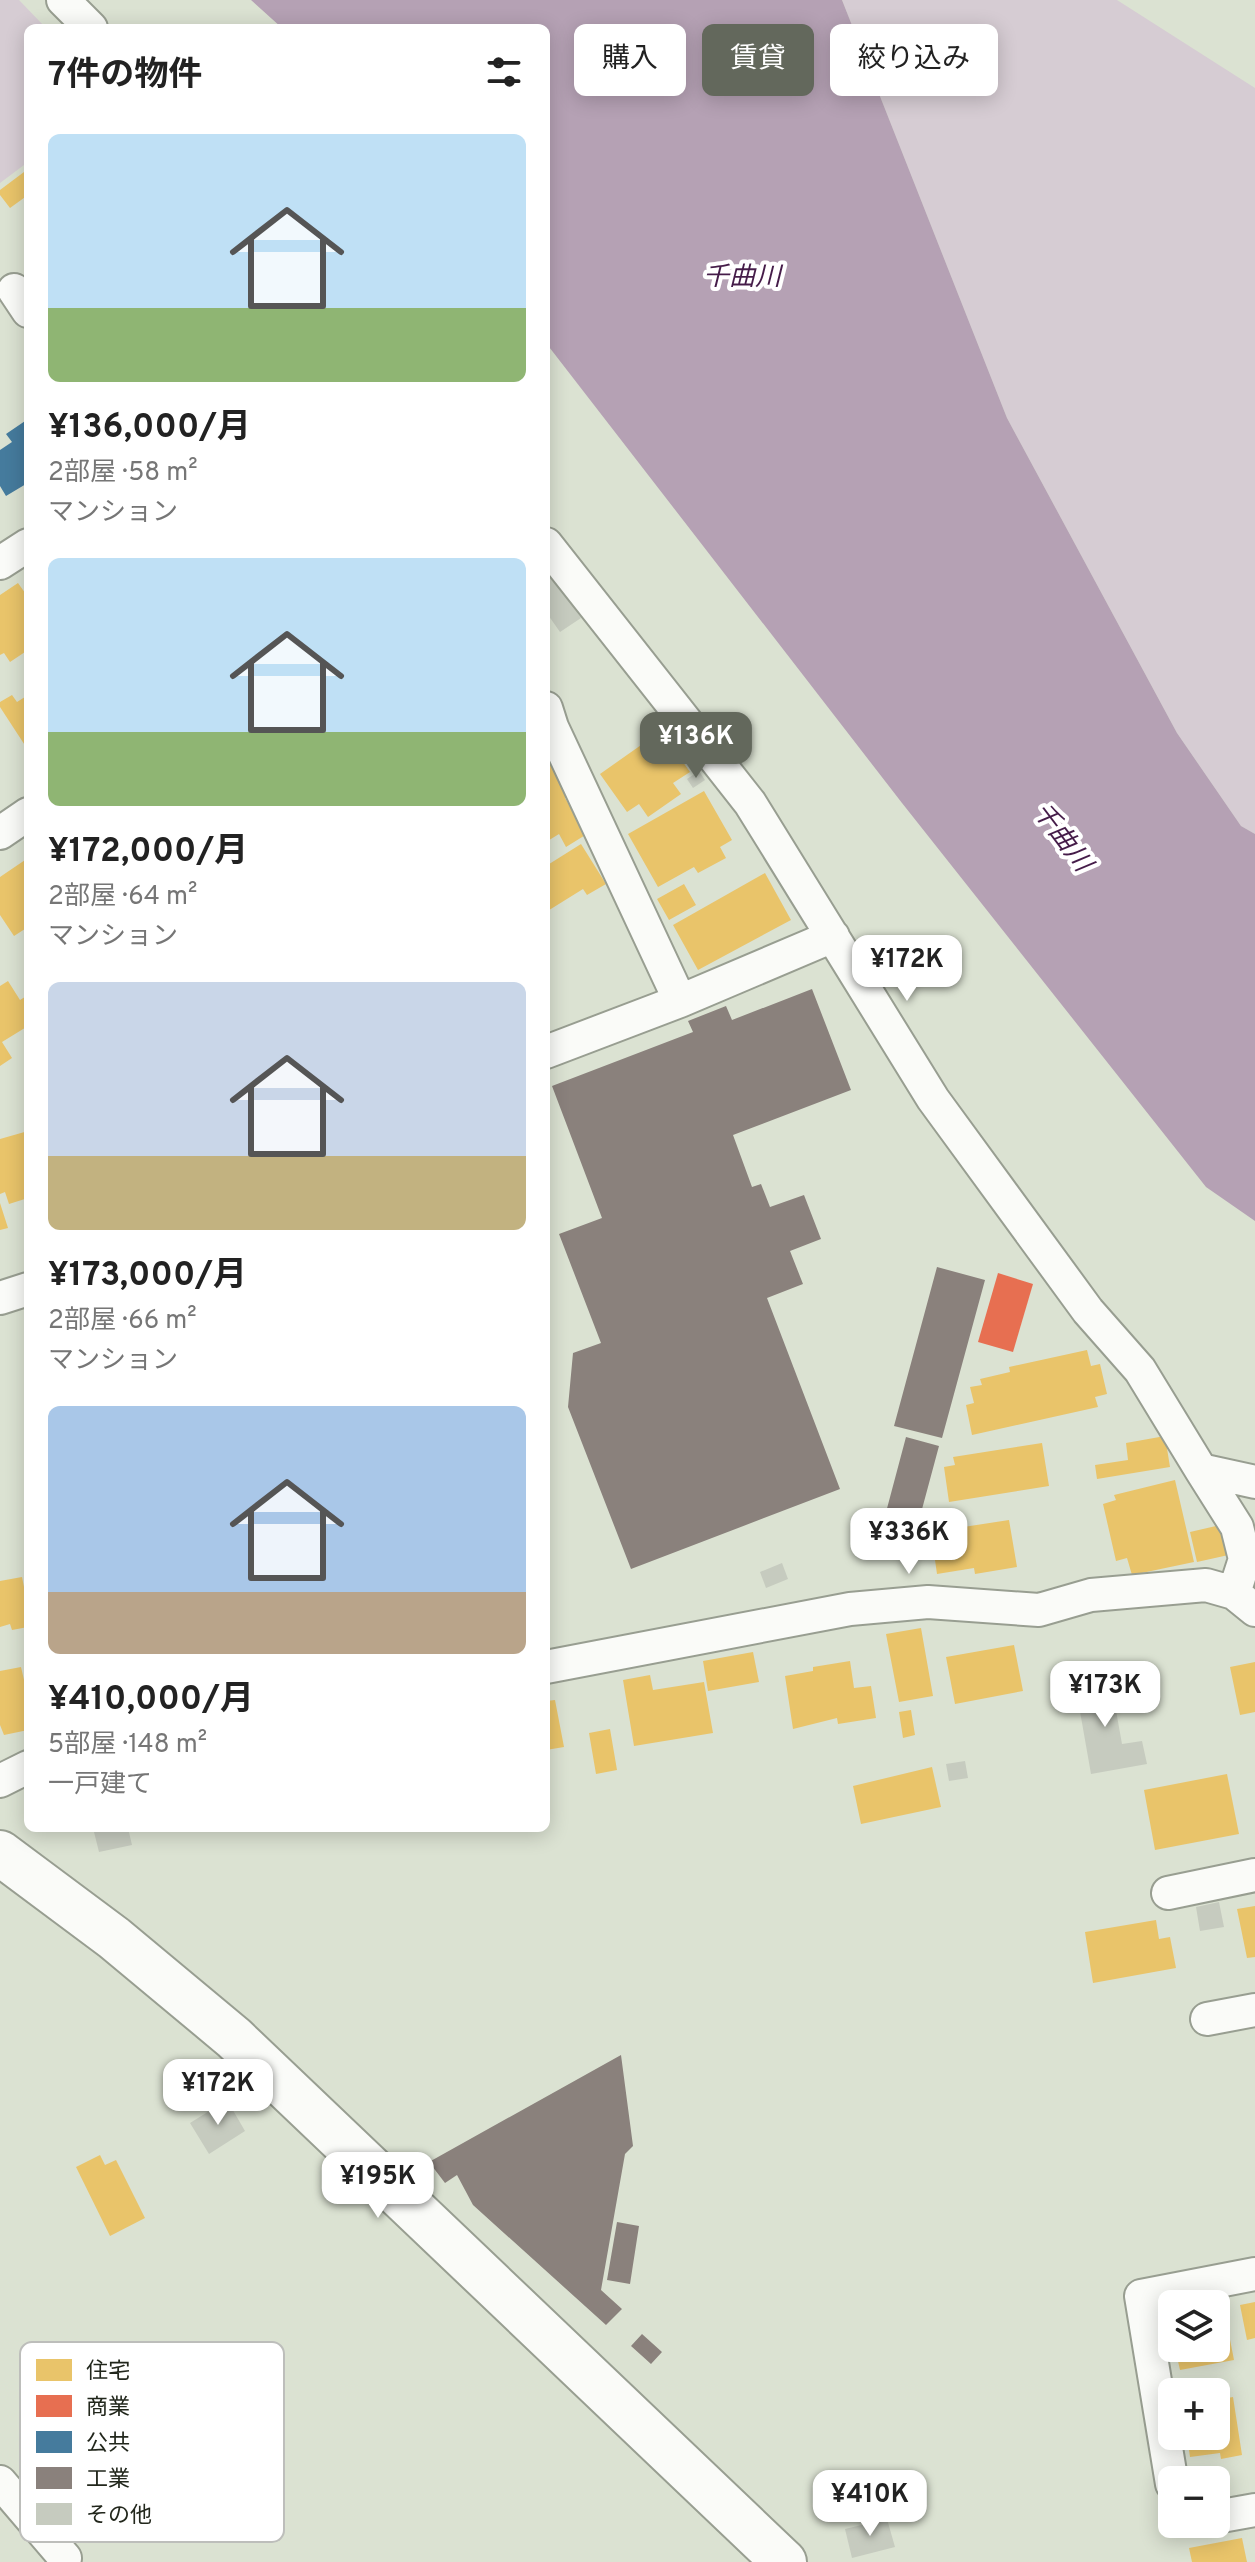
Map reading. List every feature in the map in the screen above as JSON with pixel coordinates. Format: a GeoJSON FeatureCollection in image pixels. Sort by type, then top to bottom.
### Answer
{"type":"FeatureCollection","features":[{"type":"Feature","properties":{"kind":"street"},"geometry":{"type":"LineString","coordinates":[[63,0],[87,24]]}},
{"type":"Feature","properties":{"kind":"street"},"geometry":{"type":"LineString","coordinates":[[550,549],[750,803],[933,1099],[1088,1311],[1140,1370],[1237,1527],[1245,1559],[1244,1601],[1206,1585],[1091,1595],[1039,1610],[928,1602],[850,1609],[550,1666]]}},
{"type":"Feature","properties":{"kind":"street"},"geometry":{"type":"LineString","coordinates":[[550,726],[680,1001]]}},
{"type":"Feature","properties":{"kind":"street"},"geometry":{"type":"LineString","coordinates":[[0,833],[24,817]]}},
{"type":"Feature","properties":{"kind":"street"},"geometry":{"type":"LineString","coordinates":[[550,1050],[680,1001],[833,936]]}},
{"type":"Feature","properties":{"kind":"street"},"geometry":{"type":"LineString","coordinates":[[0,1298],[24,1290]]}},
{"type":"Feature","properties":{"kind":"street"},"geometry":{"type":"LineString","coordinates":[[1201,1470],[1255,1482]]}},
{"type":"Feature","properties":{"kind":"street"},"geometry":{"type":"LineString","coordinates":[[0,1781],[24,1769]]}},
{"type":"Feature","properties":{"kind":"street"},"geometry":{"type":"LineString","coordinates":[[0,1853],[114,1938],[234,2038],[784,2562]]}},
{"type":"Feature","properties":{"kind":"street"},"geometry":{"type":"LineString","coordinates":[[1168,1893],[1255,1875]]}},
{"type":"Feature","properties":{"kind":"street"},"geometry":{"type":"LineString","coordinates":[[1207,2019],[1255,2010]]}},
{"type":"Feature","properties":{"kind":"street"},"geometry":{"type":"LineString","coordinates":[[1169,2466],[1141,2296],[1255,2274]]}},
{"type":"Feature","properties":{"kind":"street"},"geometry":{"type":"LineString","coordinates":[[0,2482],[20,2507]]}},
{"type":"Feature","properties":{"kind":"street"},"geometry":{"type":"LineString","coordinates":[[1230,2514],[1255,2510]]}},
{"type":"Feature","properties":{"kind":"street"},"geometry":{"type":"LineString","coordinates":[[49,2542],[64,2561]]}},
{"type":"Feature","properties":{"kind":"shaded area"},"geometry":{"type":"Polygon","coordinates":[[[0,0],[19,0],[42,24],[24,24],[24,165],[0,183],[0,0]]]}},
{"type":"Feature","properties":{"kind":"shaded area"},"geometry":{"type":"Polygon","coordinates":[[[842,0],[1117,0],[1255,88],[1255,834],[1241,826],[1177,733],[1007,418],[880,96],[998,96],[998,24],[851,24],[842,0]]]}},
{"type":"Feature","properties":{"kind":"water","name":"千曲川"},"geometry":{"type":"Polygon","coordinates":[[[251,0],[842,0],[851,24],[830,24],[830,96],[880,96],[1007,418],[1177,733],[1241,826],[1255,834],[1255,1221],[1206,1187],[902,803],[550,348],[550,24],[278,24],[251,0]]]}},
{"type":"Feature","properties":{"kind":"building: 住宅"},"geometry":{"type":"Polygon","coordinates":[[[24,172],[24,198],[10,208],[0,195],[0,190],[24,172]]]}},
{"type":"Feature","properties":{"kind":"building: 住宅"},"geometry":{"type":"Polygon","coordinates":[[[18,583],[24,591],[24,653],[10,662],[4,653],[0,655],[0,595],[18,583]]]}},
{"type":"Feature","properties":{"kind":"building: 住宅"},"geometry":{"type":"Polygon","coordinates":[[[12,695],[17,702],[24,698],[24,744],[0,707],[0,702],[12,695]]]}},
{"type":"Feature","properties":{"kind":"building: 住宅"},"geometry":{"type":"Polygon","coordinates":[[[661,731],[690,772],[673,783],[681,794],[648,817],[639,804],[627,812],[600,774],[661,731]]]}},
{"type":"Feature","properties":{"kind":"building: 住宅"},"geometry":{"type":"Polygon","coordinates":[[[550,759],[572,793],[565,798],[587,834],[566,847],[559,834],[550,840],[550,759]]]}},
{"type":"Feature","properties":{"kind":"building: 住宅"},"geometry":{"type":"Polygon","coordinates":[[[704,791],[732,840],[720,847],[726,858],[698,873],[694,867],[658,887],[628,834],[704,791]]]}},
{"type":"Feature","properties":{"kind":"building: 住宅"},"geometry":{"type":"Polygon","coordinates":[[[581,844],[606,884],[587,895],[583,889],[550,910],[550,863],[581,844]]]}},
{"type":"Feature","properties":{"kind":"building: 住宅"},"geometry":{"type":"Polygon","coordinates":[[[24,861],[24,930],[14,936],[0,915],[0,877],[24,861]]]}},
{"type":"Feature","properties":{"kind":"building: 住宅"},"geometry":{"type":"Polygon","coordinates":[[[765,873],[791,920],[698,970],[673,925],[765,873]]]}},
{"type":"Feature","properties":{"kind":"building: 住宅"},"geometry":{"type":"Polygon","coordinates":[[[684,884],[696,905],[669,920],[657,899],[684,884]]]}},
{"type":"Feature","properties":{"kind":"building: 住宅"},"geometry":{"type":"Polygon","coordinates":[[[8,981],[20,1000],[24,998],[24,1028],[2,1042],[12,1058],[0,1066],[0,986],[8,981]]]}},
{"type":"Feature","properties":{"kind":"building: 住宅"},"geometry":{"type":"Polygon","coordinates":[[[24,1132],[24,1199],[9,1204],[5,1192],[0,1194],[0,1139],[24,1132]]]}},
{"type":"Feature","properties":{"kind":"building: 住宅"},"geometry":{"type":"Polygon","coordinates":[[[0,1203],[8,1228],[0,1230],[0,1203]]]}},
{"type":"Feature","properties":{"kind":"building: 住宅"},"geometry":{"type":"Polygon","coordinates":[[[1087,1350],[1091,1366],[1100,1364],[1107,1394],[1095,1397],[1098,1407],[972,1435],[966,1405],[974,1403],[970,1387],[982,1385],[980,1379],[1010,1372],[1009,1367],[1087,1350]]]}},
{"type":"Feature","properties":{"kind":"building: 住宅"},"geometry":{"type":"Polygon","coordinates":[[[1165,1436],[1170,1467],[1097,1479],[1095,1465],[1128,1460],[1126,1443],[1165,1436]]]}},
{"type":"Feature","properties":{"kind":"building: 住宅"},"geometry":{"type":"Polygon","coordinates":[[[1042,1443],[1049,1486],[949,1502],[944,1467],[955,1465],[953,1457],[1042,1443]]]}},
{"type":"Feature","properties":{"kind":"building: 住宅"},"geometry":{"type":"Polygon","coordinates":[[[1175,1480],[1194,1562],[1132,1575],[1127,1558],[1116,1561],[1103,1504],[1116,1500],[1114,1495],[1175,1480]]]}},
{"type":"Feature","properties":{"kind":"building: 住宅"},"geometry":{"type":"Polygon","coordinates":[[[1009,1520],[1017,1567],[975,1574],[974,1568],[937,1574],[931,1532],[1009,1520]]]}},
{"type":"Feature","properties":{"kind":"building: 住宅"},"geometry":{"type":"Polygon","coordinates":[[[1216,1526],[1233,1554],[1197,1562],[1190,1532],[1216,1526]]]}},
{"type":"Feature","properties":{"kind":"building: 住宅"},"geometry":{"type":"Polygon","coordinates":[[[22,1577],[24,1628],[12,1630],[10,1624],[0,1627],[0,1581],[22,1577]]]}},
{"type":"Feature","properties":{"kind":"building: 住宅"},"geometry":{"type":"Polygon","coordinates":[[[921,1628],[933,1696],[899,1702],[886,1634],[921,1628]]]}},
{"type":"Feature","properties":{"kind":"building: 住宅"},"geometry":{"type":"Polygon","coordinates":[[[1014,1645],[1023,1691],[955,1704],[946,1657],[1014,1645]]]}},
{"type":"Feature","properties":{"kind":"building: 住宅"},"geometry":{"type":"Polygon","coordinates":[[[753,1652],[759,1682],[708,1691],[703,1661],[753,1652]]]}},
{"type":"Feature","properties":{"kind":"building: 住宅"},"geometry":{"type":"Polygon","coordinates":[[[850,1661],[854,1688],[871,1686],[876,1718],[838,1724],[837,1718],[793,1729],[785,1676],[813,1671],[813,1667],[850,1661]]]}},
{"type":"Feature","properties":{"kind":"building: 住宅"},"geometry":{"type":"Polygon","coordinates":[[[1255,1662],[1255,1712],[1240,1715],[1230,1667],[1255,1662]]]}},
{"type":"Feature","properties":{"kind":"building: 住宅"},"geometry":{"type":"Polygon","coordinates":[[[21,1667],[24,1731],[4,1735],[0,1725],[0,1671],[21,1667]]]}},
{"type":"Feature","properties":{"kind":"building: 住宅"},"geometry":{"type":"Polygon","coordinates":[[[650,1675],[653,1690],[704,1682],[713,1733],[634,1746],[623,1680],[650,1675]]]}},
{"type":"Feature","properties":{"kind":"building: 住宅"},"geometry":{"type":"Polygon","coordinates":[[[555,1700],[564,1747],[550,1749],[550,1701],[555,1700]]]}},
{"type":"Feature","properties":{"kind":"building: 住宅"},"geometry":{"type":"Polygon","coordinates":[[[911,1710],[915,1735],[903,1738],[899,1712],[911,1710]]]}},
{"type":"Feature","properties":{"kind":"building: 住宅"},"geometry":{"type":"Polygon","coordinates":[[[610,1729],[617,1770],[596,1774],[589,1733],[610,1729]]]}},
{"type":"Feature","properties":{"kind":"building: 住宅"},"geometry":{"type":"Polygon","coordinates":[[[932,1767],[941,1807],[861,1824],[853,1786],[932,1767]]]}},
{"type":"Feature","properties":{"kind":"building: 住宅"},"geometry":{"type":"Polygon","coordinates":[[[1227,1774],[1239,1834],[1155,1850],[1144,1790],[1227,1774]]]}},
{"type":"Feature","properties":{"kind":"building: 住宅"},"geometry":{"type":"Polygon","coordinates":[[[1255,1906],[1255,1957],[1247,1958],[1237,1909],[1255,1906]]]}},
{"type":"Feature","properties":{"kind":"building: 住宅"},"geometry":{"type":"Polygon","coordinates":[[[1156,1920],[1159,1939],[1170,1937],[1176,1968],[1093,1983],[1085,1932],[1156,1920]]]}},
{"type":"Feature","properties":{"kind":"building: 住宅"},"geometry":{"type":"Polygon","coordinates":[[[100,2155],[105,2165],[116,2160],[145,2218],[110,2236],[76,2167],[100,2155]]]}},
{"type":"Feature","properties":{"kind":"building: 住宅"},"geometry":{"type":"Polygon","coordinates":[[[1255,2302],[1255,2338],[1247,2340],[1240,2305],[1255,2302]]]}},
{"type":"Feature","properties":{"kind":"building: 住宅"},"geometry":{"type":"Polygon","coordinates":[[[1230,2340],[1234,2360],[1230,2361],[1230,2340]]]}},
{"type":"Feature","properties":{"kind":"building: 住宅"},"geometry":{"type":"Polygon","coordinates":[[[1178,2362],[1223,2362],[1180,2370],[1178,2362]]]}},
{"type":"Feature","properties":{"kind":"building: 住宅"},"geometry":{"type":"Polygon","coordinates":[[[1233,2397],[1242,2455],[1221,2459],[1220,2453],[1190,2457],[1189,2450],[1230,2450],[1230,2398],[1233,2397]]]}},
{"type":"Feature","properties":{"kind":"building: 住宅"},"geometry":{"type":"Polygon","coordinates":[[[1242,2538],[1247,2562],[1192,2562],[1189,2548],[1242,2538]]]}},
{"type":"Feature","properties":{"kind":"building: 商業"},"geometry":{"type":"Polygon","coordinates":[[[998,1273],[1033,1284],[1013,1352],[978,1342],[998,1273]]]}},
{"type":"Feature","properties":{"kind":"building: 公共"},"geometry":{"type":"Polygon","coordinates":[[[24,422],[24,485],[6,496],[0,486],[0,450],[12,442],[6,434],[24,422]]]}},
{"type":"Feature","properties":{"kind":"building: 工業"},"geometry":{"type":"Polygon","coordinates":[[[812,989],[851,1090],[733,1135],[752,1187],[761,1184],[770,1207],[804,1195],[821,1239],[790,1251],[803,1284],[767,1298],[840,1489],[631,1569],[568,1407],[573,1353],[601,1343],[559,1234],[602,1218],[552,1086],[693,1032],[688,1021],[726,1006],[732,1020],[812,989]]]}},
{"type":"Feature","properties":{"kind":"building: 工業"},"geometry":{"type":"Polygon","coordinates":[[[937,1267],[985,1280],[942,1438],[894,1426],[937,1267]]]}},
{"type":"Feature","properties":{"kind":"building: 工業"},"geometry":{"type":"Polygon","coordinates":[[[906,1437],[939,1446],[914,1539],[881,1531],[906,1437]]]}},
{"type":"Feature","properties":{"kind":"building: 工業"},"geometry":{"type":"Polygon","coordinates":[[[621,2055],[633,2146],[625,2154],[601,2290],[622,2309],[606,2325],[473,2205],[457,2175],[445,2183],[429,2162],[621,2055]]]}},
{"type":"Feature","properties":{"kind":"building: 工業"},"geometry":{"type":"Polygon","coordinates":[[[617,2222],[639,2226],[630,2284],[607,2280],[617,2222]]]}},
{"type":"Feature","properties":{"kind":"building: 工業"},"geometry":{"type":"Polygon","coordinates":[[[642,2334],[662,2352],[651,2364],[631,2346],[642,2334]]]}},
{"type":"Feature","properties":{"kind":"building: その他"},"geometry":{"type":"Polygon","coordinates":[[[550,573],[581,618],[560,632],[550,618],[550,573]]]}},
{"type":"Feature","properties":{"kind":"building: その他"},"geometry":{"type":"Polygon","coordinates":[[[699,771],[705,780],[693,788],[687,779],[699,771]]]}},
{"type":"Feature","properties":{"kind":"building: その他"},"geometry":{"type":"Polygon","coordinates":[[[782,1563],[788,1579],[766,1588],[760,1572],[782,1563]]]}},
{"type":"Feature","properties":{"kind":"building: その他"},"geometry":{"type":"Polygon","coordinates":[[[1110,1677],[1122,1744],[1142,1741],[1147,1764],[1091,1774],[1075,1683],[1110,1677]]]}},
{"type":"Feature","properties":{"kind":"building: その他"},"geometry":{"type":"Polygon","coordinates":[[[965,1761],[968,1778],[949,1781],[946,1764],[965,1761]]]}},
{"type":"Feature","properties":{"kind":"building: その他"},"geometry":{"type":"Polygon","coordinates":[[[94,1832],[129,1832],[132,1845],[99,1852],[94,1832]]]}},
{"type":"Feature","properties":{"kind":"building: その他"},"geometry":{"type":"Polygon","coordinates":[[[1219,1902],[1224,1927],[1200,1931],[1196,1907],[1219,1902]]]}},
{"type":"Feature","properties":{"kind":"building: その他"},"geometry":{"type":"Polygon","coordinates":[[[227,2100],[245,2131],[209,2154],[190,2123],[227,2100]]]}},
{"type":"Feature","properties":{"kind":"building: その他"},"geometry":{"type":"Polygon","coordinates":[[[887,2519],[895,2547],[852,2558],[845,2529],[887,2519]]]}}]}
